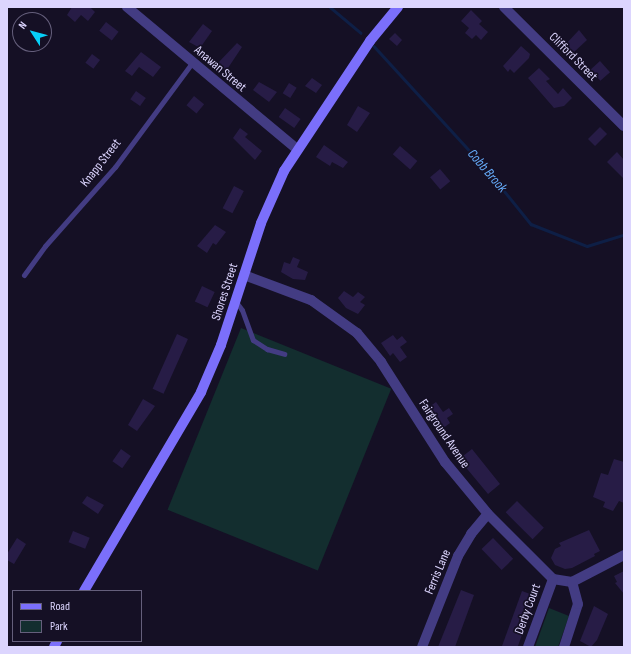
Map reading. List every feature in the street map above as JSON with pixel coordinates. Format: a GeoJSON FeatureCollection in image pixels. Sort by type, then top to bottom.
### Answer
{"type":"FeatureCollection","features":[{"type":"Feature","properties":{"kind":"street","name":"Anawan Street"},"geometry":{"type":"LineString","coordinates":[[126,7],[297,149]]}},
{"type":"Feature","properties":{"kind":"street","name":"Shores Street"},"geometry":{"type":"LineString","coordinates":[[85,590],[196,403],[221,345],[270,202],[297,149],[370,40],[398,7]]}},
{"type":"Feature","properties":{"kind":"street","name":"Clifford Street"},"geometry":{"type":"LineString","coordinates":[[504,7],[624,126]]}},
{"type":"Feature","properties":{"kind":"street","name":"Fairground Avenue"},"geometry":{"type":"LineString","coordinates":[[244,275],[311,300],[356,333],[381,362],[446,462],[488,514],[552,579]]}},
{"type":"Feature","properties":{"kind":"street","name":"Ferris Lane"},"geometry":{"type":"LineString","coordinates":[[422,647],[458,556],[471,534],[488,514]]}},
{"type":"Feature","properties":{"kind":"street"},"geometry":{"type":"LineString","coordinates":[[552,579],[572,582],[624,555]]}},
{"type":"Feature","properties":{"kind":"street","name":"Derby Court"},"geometry":{"type":"LineString","coordinates":[[528,647],[552,579]]}},
{"type":"Feature","properties":{"kind":"street"},"geometry":{"type":"LineString","coordinates":[[564,647],[578,604],[572,582]]}},
{"type":"Feature","properties":{"kind":"lane","name":"Knapp Street"},"geometry":{"type":"LineString","coordinates":[[24,275],[45,246],[115,167],[192,63]]}},
{"type":"Feature","properties":{"kind":"lane"},"geometry":{"type":"LineString","coordinates":[[235,302],[242,310],[253,340],[267,349],[284,354]]}},
{"type":"Feature","properties":{"kind":"green space"},"geometry":{"type":"Polygon","coordinates":[[[241,328],[391,389],[318,570],[168,510],[241,328]]]}},
{"type":"Feature","properties":{"kind":"green space"},"geometry":{"type":"Polygon","coordinates":[[[549,608],[569,616],[558,647],[535,647],[549,608]]]}},
{"type":"Feature","properties":{"kind":"building"},"geometry":{"type":"Polygon","coordinates":[[[72,7],[90,7],[95,12],[88,21],[81,15],[75,22],[67,15],[72,7]]]}},
{"type":"Feature","properties":{"kind":"building"},"geometry":{"type":"Polygon","coordinates":[[[471,10],[482,21],[479,24],[488,32],[481,40],[476,35],[472,39],[465,33],[469,28],[461,21],[471,10]]]}},
{"type":"Feature","properties":{"kind":"building"},"geometry":{"type":"Polygon","coordinates":[[[106,22],[119,32],[112,41],[99,31],[106,22]]]}},
{"type":"Feature","properties":{"kind":"building"},"geometry":{"type":"Polygon","coordinates":[[[203,24],[212,31],[200,48],[189,42],[203,24]]]}},
{"type":"Feature","properties":{"kind":"building"},"geometry":{"type":"Polygon","coordinates":[[[579,30],[587,40],[573,53],[565,45],[579,30]]]}},
{"type":"Feature","properties":{"kind":"building"},"geometry":{"type":"Polygon","coordinates":[[[395,33],[402,40],[397,46],[389,39],[395,33]]]}},
{"type":"Feature","properties":{"kind":"building"},"geometry":{"type":"Polygon","coordinates":[[[237,43],[242,47],[226,71],[217,64],[237,43]]]}},
{"type":"Feature","properties":{"kind":"building"},"geometry":{"type":"Polygon","coordinates":[[[521,46],[530,54],[529,58],[514,73],[510,69],[508,72],[503,66],[521,46]]]}},
{"type":"Feature","properties":{"kind":"building"},"geometry":{"type":"Polygon","coordinates":[[[141,52],[161,67],[153,77],[139,67],[132,76],[125,71],[141,52]]]}},
{"type":"Feature","properties":{"kind":"building"},"geometry":{"type":"Polygon","coordinates":[[[92,54],[100,60],[93,69],[85,63],[92,54]]]}},
{"type":"Feature","properties":{"kind":"building"},"geometry":{"type":"Polygon","coordinates":[[[600,61],[610,72],[600,81],[590,70],[600,61]]]}},
{"type":"Feature","properties":{"kind":"building"},"geometry":{"type":"Polygon","coordinates":[[[539,68],[550,79],[546,81],[558,94],[563,88],[572,98],[564,106],[554,108],[528,78],[539,68]]]}},
{"type":"Feature","properties":{"kind":"building"},"geometry":{"type":"Polygon","coordinates":[[[312,78],[322,85],[316,93],[305,86],[312,78]]]}},
{"type":"Feature","properties":{"kind":"building"},"geometry":{"type":"Polygon","coordinates":[[[259,82],[277,92],[269,102],[253,90],[259,82]]]}},
{"type":"Feature","properties":{"kind":"building"},"geometry":{"type":"Polygon","coordinates":[[[289,83],[297,88],[290,98],[283,93],[289,83]]]}},
{"type":"Feature","properties":{"kind":"building"},"geometry":{"type":"Polygon","coordinates":[[[136,91],[146,98],[140,106],[130,99],[136,91]]]}},
{"type":"Feature","properties":{"kind":"building"},"geometry":{"type":"Polygon","coordinates":[[[194,96],[204,104],[197,114],[186,105],[194,96]]]}},
{"type":"Feature","properties":{"kind":"building"},"geometry":{"type":"Polygon","coordinates":[[[358,106],[370,113],[357,132],[347,125],[358,106]]]}},
{"type":"Feature","properties":{"kind":"building"},"geometry":{"type":"Polygon","coordinates":[[[285,108],[301,119],[294,128],[279,117],[285,108]]]}},
{"type":"Feature","properties":{"kind":"building"},"geometry":{"type":"Polygon","coordinates":[[[600,127],[607,134],[595,146],[588,139],[600,127]]]}},
{"type":"Feature","properties":{"kind":"building"},"geometry":{"type":"Polygon","coordinates":[[[240,128],[248,134],[245,137],[262,151],[255,160],[233,138],[240,128]]]}},
{"type":"Feature","properties":{"kind":"building"},"geometry":{"type":"Polygon","coordinates":[[[324,145],[348,162],[343,168],[332,162],[330,166],[316,157],[324,145]]]}},
{"type":"Feature","properties":{"kind":"building"},"geometry":{"type":"Polygon","coordinates":[[[400,146],[417,161],[410,169],[393,154],[400,146]]]}},
{"type":"Feature","properties":{"kind":"building"},"geometry":{"type":"Polygon","coordinates":[[[617,152],[624,160],[624,179],[607,162],[617,152]]]}},
{"type":"Feature","properties":{"kind":"building"},"geometry":{"type":"Polygon","coordinates":[[[440,169],[450,181],[440,190],[430,177],[440,169]]]}},
{"type":"Feature","properties":{"kind":"building"},"geometry":{"type":"Polygon","coordinates":[[[234,186],[244,191],[232,213],[223,208],[234,186]]]}},
{"type":"Feature","properties":{"kind":"building"},"geometry":{"type":"Polygon","coordinates":[[[215,225],[226,232],[216,245],[213,243],[207,253],[197,246],[215,225]]]}},
{"type":"Feature","properties":{"kind":"building"},"geometry":{"type":"Polygon","coordinates":[[[293,257],[300,260],[297,267],[308,272],[305,280],[293,279],[281,272],[284,262],[290,264],[293,257]]]}},
{"type":"Feature","properties":{"kind":"building"},"geometry":{"type":"Polygon","coordinates":[[[202,286],[215,292],[208,307],[195,301],[202,286]]]}},
{"type":"Feature","properties":{"kind":"building"},"geometry":{"type":"Polygon","coordinates":[[[344,291],[353,297],[358,292],[365,297],[360,302],[365,305],[358,314],[346,308],[338,298],[344,291]]]}},
{"type":"Feature","properties":{"kind":"building"},"geometry":{"type":"Polygon","coordinates":[[[177,334],[188,339],[164,394],[153,389],[177,334]]]}},
{"type":"Feature","properties":{"kind":"building"},"geometry":{"type":"Polygon","coordinates":[[[393,335],[397,340],[402,336],[407,342],[400,347],[407,357],[400,362],[393,353],[390,356],[381,343],[393,335]]]}},
{"type":"Feature","properties":{"kind":"building"},"geometry":{"type":"Polygon","coordinates":[[[143,399],[155,406],[137,431],[128,425],[143,399]]]}},
{"type":"Feature","properties":{"kind":"building"},"geometry":{"type":"Polygon","coordinates":[[[436,402],[443,412],[449,408],[453,414],[447,418],[450,423],[442,429],[432,421],[434,419],[429,407],[436,402]]]}},
{"type":"Feature","properties":{"kind":"building"},"geometry":{"type":"Polygon","coordinates":[[[121,449],[131,456],[122,468],[112,461],[121,449]]]}},
{"type":"Feature","properties":{"kind":"building"},"geometry":{"type":"Polygon","coordinates":[[[472,449],[500,484],[488,494],[463,464],[467,461],[463,456],[472,449]]]}},
{"type":"Feature","properties":{"kind":"building"},"geometry":{"type":"Polygon","coordinates":[[[614,459],[624,462],[624,503],[619,501],[613,511],[603,507],[605,502],[593,497],[601,473],[608,475],[614,459]]]}},
{"type":"Feature","properties":{"kind":"building"},"geometry":{"type":"Polygon","coordinates":[[[87,496],[104,505],[98,514],[82,503],[87,496]]]}},
{"type":"Feature","properties":{"kind":"building"},"geometry":{"type":"Polygon","coordinates":[[[517,501],[544,528],[533,539],[506,512],[517,501]]]}},
{"type":"Feature","properties":{"kind":"building"},"geometry":{"type":"Polygon","coordinates":[[[589,530],[600,551],[594,554],[595,556],[572,568],[565,569],[555,565],[551,558],[555,549],[561,546],[559,543],[589,530]]]}},
{"type":"Feature","properties":{"kind":"building"},"geometry":{"type":"Polygon","coordinates":[[[73,531],[90,538],[85,549],[69,542],[73,531]]]}},
{"type":"Feature","properties":{"kind":"building"},"geometry":{"type":"Polygon","coordinates":[[[17,538],[26,544],[14,564],[7,560],[7,554],[17,538]]]}},
{"type":"Feature","properties":{"kind":"building"},"geometry":{"type":"Polygon","coordinates":[[[493,538],[513,559],[502,570],[481,549],[493,538]]]}},
{"type":"Feature","properties":{"kind":"building"},"geometry":{"type":"Polygon","coordinates":[[[624,571],[624,594],[615,583],[617,582],[614,576],[624,571]]]}},
{"type":"Feature","properties":{"kind":"building"},"geometry":{"type":"Polygon","coordinates":[[[461,590],[474,595],[455,647],[438,647],[461,590]]]}},
{"type":"Feature","properties":{"kind":"building"},"geometry":{"type":"Polygon","coordinates":[[[522,591],[536,596],[518,647],[502,647],[522,591]]]}},
{"type":"Feature","properties":{"kind":"building"},"geometry":{"type":"Polygon","coordinates":[[[594,606],[608,614],[597,640],[591,647],[580,641],[594,606]]]}},
{"type":"Feature","properties":{"kind":"waterway","name":"Cobb Brook"},"geometry":{"type":"LineString","coordinates":[[330,7],[361,33]]}},
{"type":"Feature","properties":{"kind":"waterway","name":"Cobb Brook"},"geometry":{"type":"LineString","coordinates":[[374,46],[489,172],[531,224],[587,246],[624,235]]}}]}
